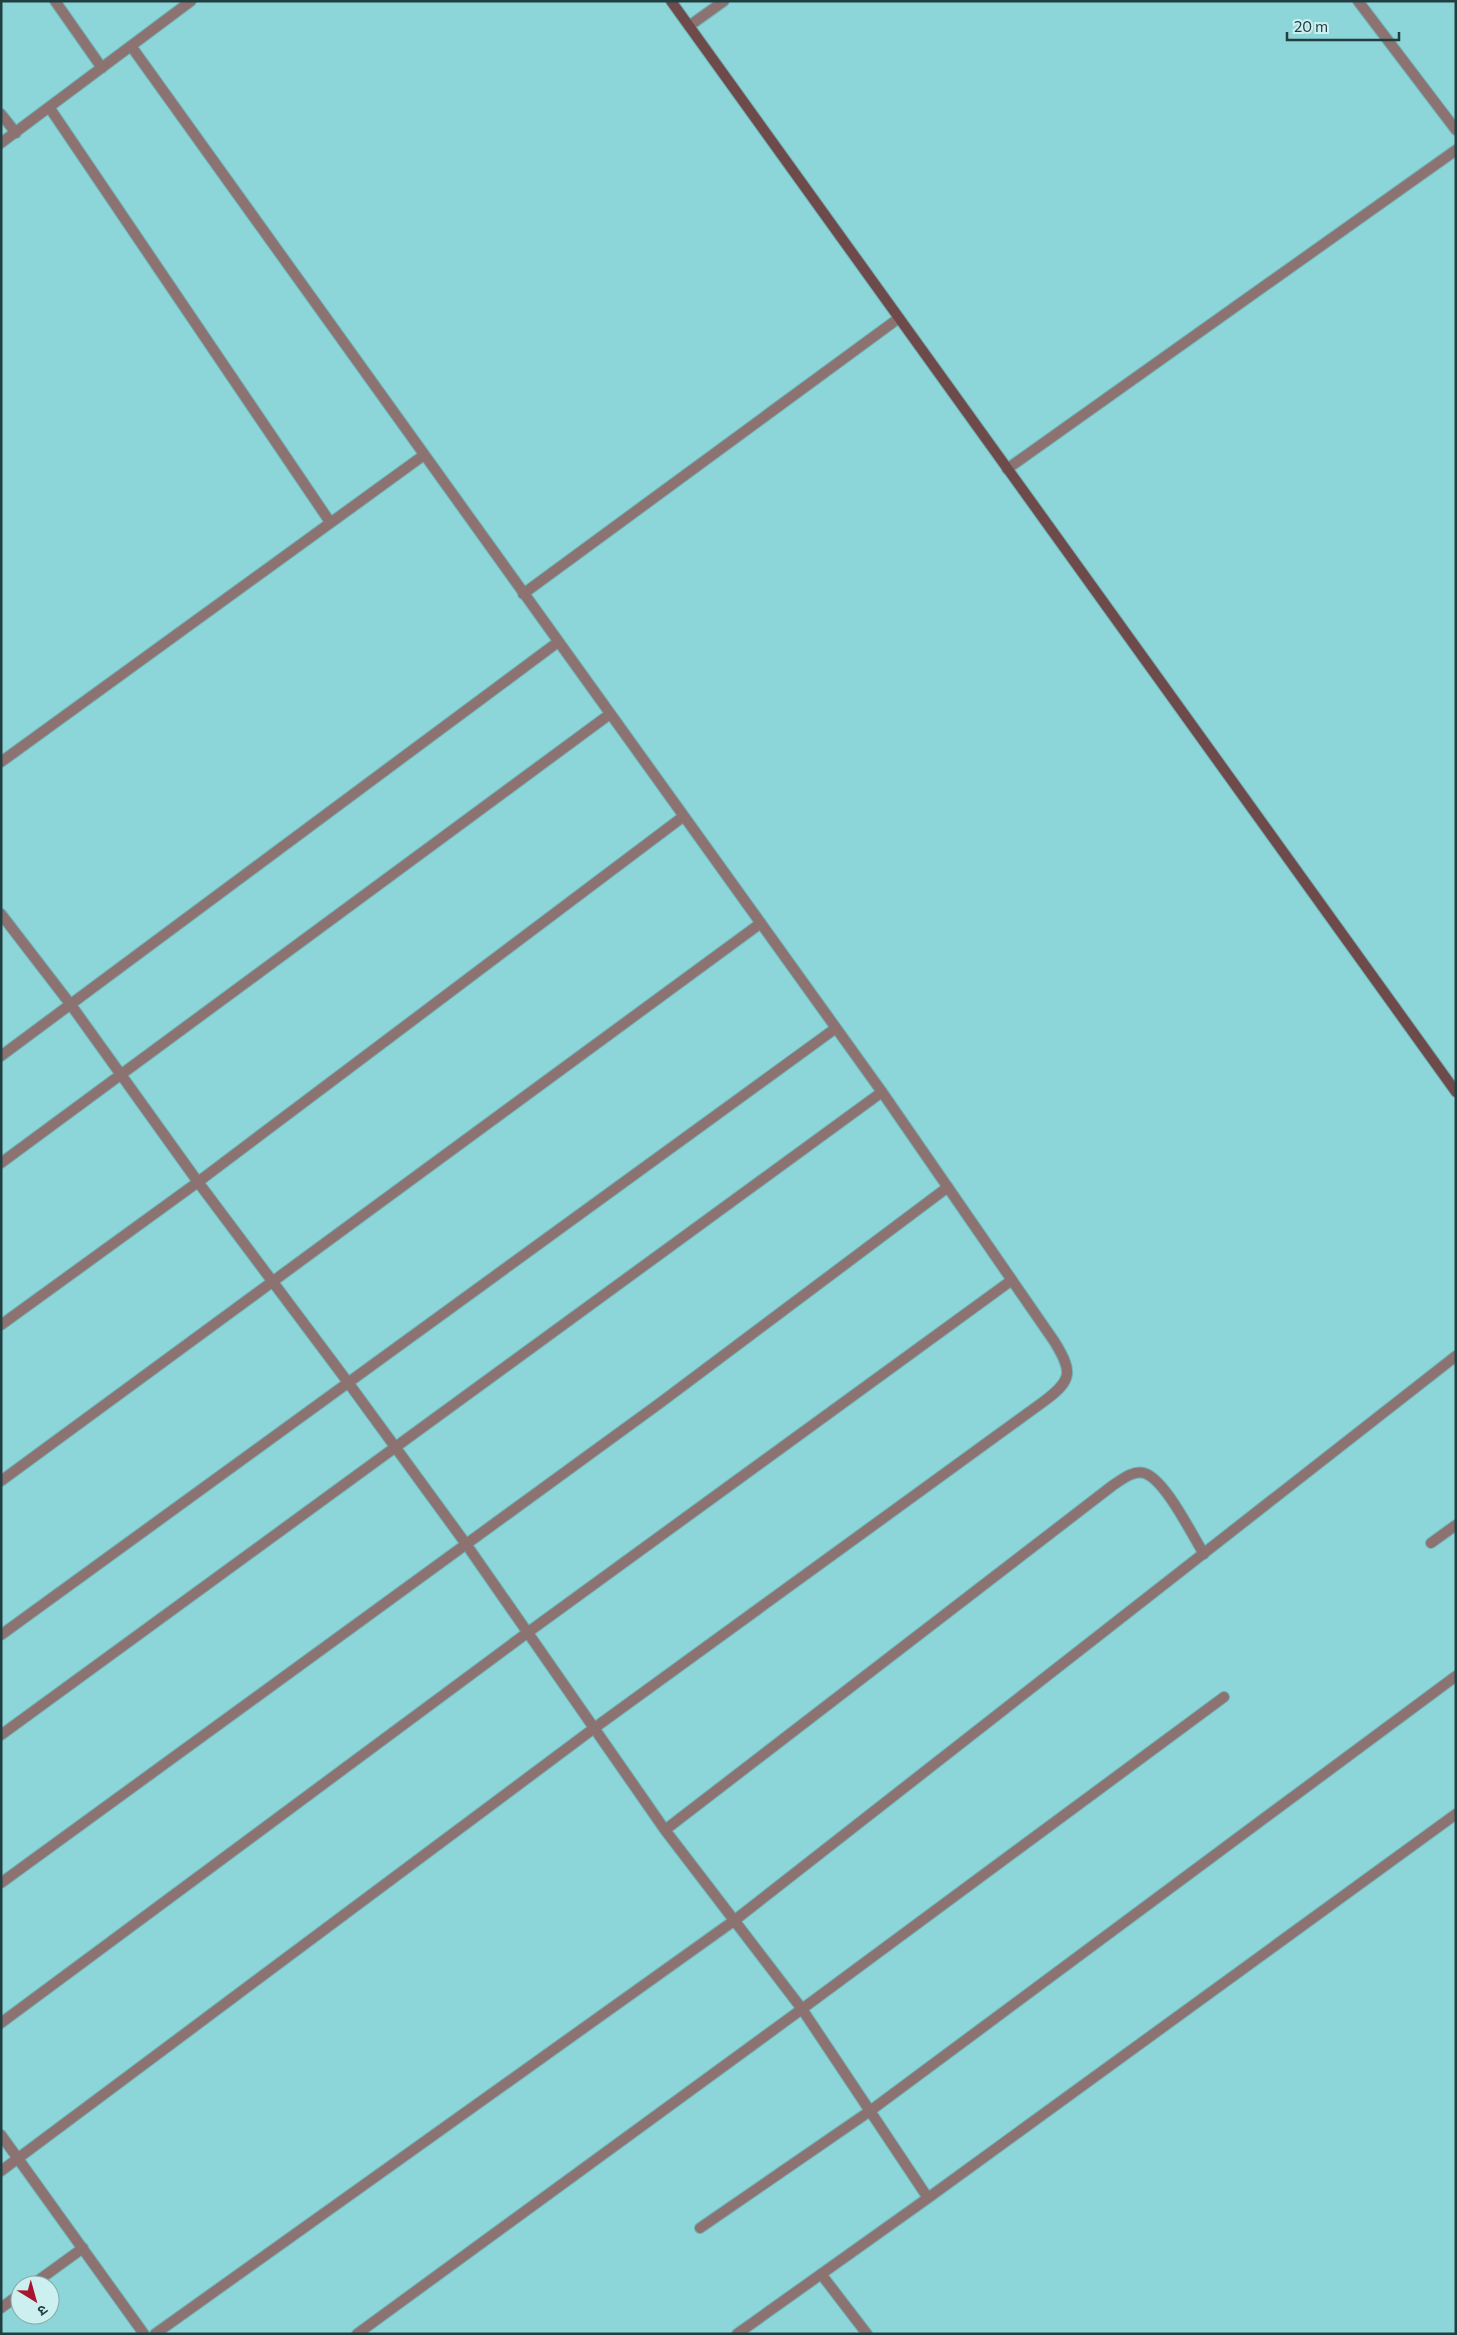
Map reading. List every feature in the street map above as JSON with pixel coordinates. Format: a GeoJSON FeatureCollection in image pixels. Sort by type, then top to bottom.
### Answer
{"type":"FeatureCollection","features":[{"type":"Feature","properties":{"kind":"street"},"geometry":{"type":"LineString","coordinates":[[55,1],[102,68]]}},
{"type":"Feature","properties":{"kind":"street"},"geometry":{"type":"LineString","coordinates":[[1,143],[191,1]]}},
{"type":"Feature","properties":{"kind":"street"},"geometry":{"type":"LineString","coordinates":[[671,1],[1456,1092]]}},
{"type":"Feature","properties":{"kind":"street"},"geometry":{"type":"LineString","coordinates":[[689,26],[724,1]]}},
{"type":"Feature","properties":{"kind":"street"},"geometry":{"type":"LineString","coordinates":[[1358,1],[1456,130]]}},
{"type":"Feature","properties":{"kind":"street"},"geometry":{"type":"LineString","coordinates":[[1,2171],[593,1729],[1059,1390],[1067,1376],[1068,1363],[882,1092],[131,46]]}},
{"type":"Feature","properties":{"kind":"street"},"geometry":{"type":"LineString","coordinates":[[49,108],[330,522]]}},
{"type":"Feature","properties":{"kind":"street"},"geometry":{"type":"LineString","coordinates":[[1,114],[16,133]]}},
{"type":"Feature","properties":{"kind":"street"},"geometry":{"type":"LineString","coordinates":[[1007,469],[1456,150]]}},
{"type":"Feature","properties":{"kind":"street"},"geometry":{"type":"LineString","coordinates":[[524,594],[899,318]]}},
{"type":"Feature","properties":{"kind":"street"},"geometry":{"type":"LineString","coordinates":[[1,762],[424,455]]}},
{"type":"Feature","properties":{"kind":"street"},"geometry":{"type":"LineString","coordinates":[[1,1056],[558,642]]}},
{"type":"Feature","properties":{"kind":"street"},"geometry":{"type":"LineString","coordinates":[[1,1163],[610,714]]}},
{"type":"Feature","properties":{"kind":"street"},"geometry":{"type":"LineString","coordinates":[[1,1324],[198,1182],[684,816]]}},
{"type":"Feature","properties":{"kind":"street"},"geometry":{"type":"LineString","coordinates":[[1,914],[71,1005],[198,1182],[466,1544],[665,1830],[802,2009],[928,2198]]}},
{"type":"Feature","properties":{"kind":"street"},"geometry":{"type":"LineString","coordinates":[[1,1481],[761,924]]}},
{"type":"Feature","properties":{"kind":"street"},"geometry":{"type":"LineString","coordinates":[[1,1635],[347,1381],[606,1196],[836,1028]]}},
{"type":"Feature","properties":{"kind":"street"},"geometry":{"type":"LineString","coordinates":[[1,1735],[396,1449],[653,1257],[882,1092]]}},
{"type":"Feature","properties":{"kind":"street"},"geometry":{"type":"LineString","coordinates":[[1,1883],[466,1544],[948,1187]]}},
{"type":"Feature","properties":{"kind":"street"},"geometry":{"type":"LineString","coordinates":[[1,2023],[527,1633],[1012,1280]]}},
{"type":"Feature","properties":{"kind":"street"},"geometry":{"type":"LineString","coordinates":[[155,2334],[735,1920],[1456,1356]]}},
{"type":"Feature","properties":{"kind":"street"},"geometry":{"type":"LineString","coordinates":[[665,1830],[1112,1486],[1130,1475],[1143,1473],[1154,1478],[1163,1488],[1204,1554]]}},
{"type":"Feature","properties":{"kind":"street"},"geometry":{"type":"LineString","coordinates":[[1431,1543],[1456,1525]]}},
{"type":"Feature","properties":{"kind":"street"},"geometry":{"type":"LineString","coordinates":[[700,2228],[870,2111],[1456,1676]]}},
{"type":"Feature","properties":{"kind":"street"},"geometry":{"type":"LineString","coordinates":[[356,2334],[802,2009],[1224,1696]]}},
{"type":"Feature","properties":{"kind":"street"},"geometry":{"type":"LineString","coordinates":[[737,2334],[928,2198],[1456,1814]]}},
{"type":"Feature","properties":{"kind":"street"},"geometry":{"type":"LineString","coordinates":[[1,2135],[144,2334]]}},
{"type":"Feature","properties":{"kind":"street"},"geometry":{"type":"LineString","coordinates":[[46,2275],[83,2248]]}},
{"type":"Feature","properties":{"kind":"street"},"geometry":{"type":"LineString","coordinates":[[821,2274],[867,2334]]}}]}
